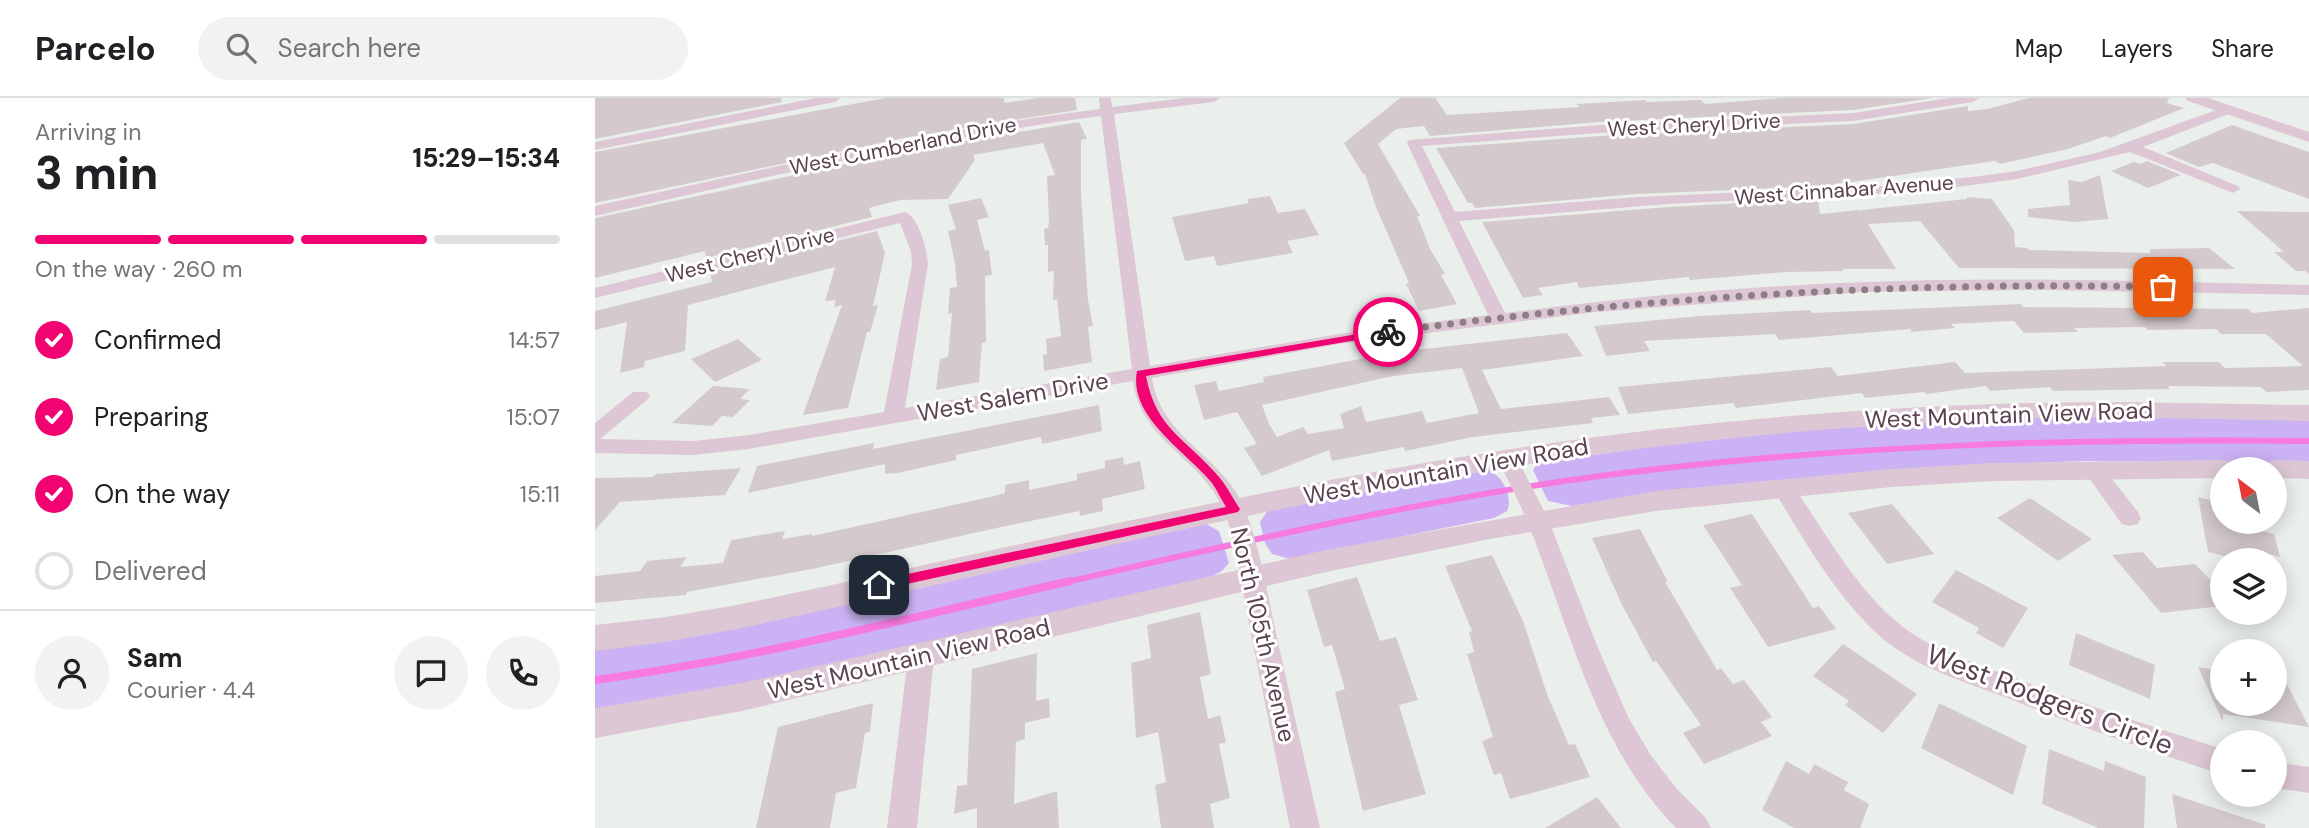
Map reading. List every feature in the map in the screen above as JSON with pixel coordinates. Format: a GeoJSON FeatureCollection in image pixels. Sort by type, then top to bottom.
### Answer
{"type":"FeatureCollection","features":[{"type":"Feature","properties":{"kind":"street"},"geometry":{"type":"LineString","coordinates":[[595,146],[835,98]]}},
{"type":"Feature","properties":{"kind":"street","name":"West Cumberland Drive"},"geometry":{"type":"LineString","coordinates":[[595,211],[880,148],[1106,104],[1214,98]]}},
{"type":"Feature","properties":{"kind":"street","name":"West Cheryl Drive"},"geometry":{"type":"LineString","coordinates":[[1450,217],[1414,143],[1613,128],[1853,117],[1973,98]]}},
{"type":"Feature","properties":{"kind":"street"},"geometry":{"type":"LineString","coordinates":[[2193,98],[2309,137]]}},
{"type":"Feature","properties":{"kind":"street","name":"North 105th Avenue"},"geometry":{"type":"LineString","coordinates":[[1106,104],[1145,397],[1159,424],[1216,480],[1234,509],[1252,578],[1305,828]]}},
{"type":"Feature","properties":{"kind":"street","name":"West Cinnabar Avenue"},"geometry":{"type":"LineString","coordinates":[[1450,217],[1651,201],[1894,189],[2003,177],[2064,166],[2132,148],[2227,110]]}},
{"type":"Feature","properties":{"kind":"street"},"geometry":{"type":"LineString","coordinates":[[2132,148],[2232,189]]}},
{"type":"Feature","properties":{"kind":"street"},"geometry":{"type":"LineString","coordinates":[[2003,177],[2020,188]]}},
{"type":"Feature","properties":{"kind":"street","name":"West Cheryl Drive"},"geometry":{"type":"LineString","coordinates":[[595,293],[905,217],[919,252],[920,264],[893,418]]}},
{"type":"Feature","properties":{"kind":"street"},"geometry":{"type":"LineString","coordinates":[[1450,217],[1498,317]]}},
{"type":"Feature","properties":{"kind":"street","name":"West Salem Drive"},"geometry":{"type":"LineString","coordinates":[[595,446],[644,449],[749,442],[1325,341],[1498,317],[1677,299],[1863,288],[2058,285],[2309,290]]}},
{"type":"Feature","properties":{"kind":"street"},"geometry":{"type":"LineString","coordinates":[[595,434],[640,396]]}},
{"type":"Feature","properties":{"kind":"street","name":"West Mountain View Road"},"geometry":{"type":"LineString","coordinates":[[595,638],[622,636],[746,614],[1363,483],[1507,458],[1665,437],[1890,417],[2051,411],[2309,413]]}},
{"type":"Feature","properties":{"kind":"street"},"geometry":{"type":"LineString","coordinates":[[1507,458],[1537,520],[1623,734],[1653,782],[1696,828]]}},
{"type":"Feature","properties":{"kind":"street"},"geometry":{"type":"LineString","coordinates":[[2093,469],[2130,518]]}},
{"type":"Feature","properties":{"kind":"street","name":"West Mountain View Road"},"geometry":{"type":"LineString","coordinates":[[595,723],[742,697],[1338,558],[1537,520],[1656,501],[1904,477],[2093,469],[2210,469]]}},
{"type":"Feature","properties":{"kind":"street"},"geometry":{"type":"LineString","coordinates":[[2287,470],[2309,470]]}},
{"type":"Feature","properties":{"kind":"street","name":"West Rodgers Circle"},"geometry":{"type":"LineString","coordinates":[[1784,489],[1879,621],[1903,641],[1930,657],[2077,714],[2210,758]]}},
{"type":"Feature","properties":{"kind":"street"},"geometry":{"type":"LineString","coordinates":[[902,828],[921,657]]}},
{"type":"Feature","properties":{"kind":"street"},"geometry":{"type":"LineString","coordinates":[[2287,777],[2309,780]]}},
{"type":"Feature","properties":{"kind":"shaded area"},"geometry":{"type":"Polygon","coordinates":[[[2010,417],[2309,418],[2309,462],[2287,462],[2287,457],[2210,457],[2210,462],[2084,461],[1954,466],[1635,496],[1572,506],[1548,501],[1533,470],[1537,463],[1732,435],[2010,417]]]}},
{"type":"Feature","properties":{"kind":"shaded area"},"geometry":{"type":"Polygon","coordinates":[[[1487,469],[1505,486],[1509,499],[1507,511],[1494,518],[1290,559],[1272,554],[1265,543],[1260,522],[1268,510],[1487,469]]]}},
{"type":"Feature","properties":{"kind":"shaded area"},"geometry":{"type":"Polygon","coordinates":[[[1206,524],[1219,531],[1229,563],[1211,577],[686,697],[595,712],[595,645],[1206,524]]]}},
{"type":"Feature","properties":{"kind":"building"},"geometry":{"type":"Polygon","coordinates":[[[595,98],[781,98],[782,102],[595,139],[595,98]]]}},
{"type":"Feature","properties":{"kind":"building"},"geometry":{"type":"Polygon","coordinates":[[[885,98],[1004,98],[1004,103],[1037,98],[1075,98],[1077,110],[909,137],[595,203],[595,152],[885,98]]]}},
{"type":"Feature","properties":{"kind":"building"},"geometry":{"type":"Polygon","coordinates":[[[1400,98],[1435,98],[1447,115],[1645,100],[1701,100],[1705,104],[1781,98],[1932,98],[1853,110],[1600,122],[1430,136],[1424,126],[1396,129],[1378,144],[1420,216],[1417,216],[1430,249],[1445,274],[1441,275],[1457,304],[1419,311],[1406,284],[1409,283],[1376,207],[1365,174],[1344,143],[1400,98]]]}},
{"type":"Feature","properties":{"kind":"building"},"geometry":{"type":"Polygon","coordinates":[[[2029,98],[2169,98],[2167,103],[2184,108],[2110,138],[2106,136],[2068,149],[2000,164],[1995,161],[1824,186],[1637,194],[1475,208],[1472,203],[1468,203],[1436,148],[1600,136],[1853,124],[1968,106],[1968,111],[1987,109],[2029,98]]]}},
{"type":"Feature","properties":{"kind":"building"},"geometry":{"type":"Polygon","coordinates":[[[1079,122],[1087,139],[1081,140],[1081,194],[1088,300],[1093,326],[1088,327],[1092,362],[1044,371],[1046,339],[1061,336],[1057,299],[1053,300],[1054,271],[1048,272],[1048,245],[1045,245],[1044,229],[1048,228],[1049,221],[1047,176],[1055,175],[1043,143],[973,155],[975,160],[948,199],[900,200],[869,208],[872,217],[706,258],[705,251],[595,278],[595,218],[911,150],[1079,122]]]}},
{"type":"Feature","properties":{"kind":"building"},"geometry":{"type":"Polygon","coordinates":[[[2232,125],[2309,152],[2309,199],[2213,163],[2199,167],[2166,153],[2232,125]]]}},
{"type":"Feature","properties":{"kind":"building"},"geometry":{"type":"Polygon","coordinates":[[[2147,161],[2181,175],[2148,188],[2111,171],[2134,162],[2140,164],[2147,161]]]}},
{"type":"Feature","properties":{"kind":"building"},"geometry":{"type":"Polygon","coordinates":[[[2100,175],[2108,219],[2074,222],[2028,217],[2028,209],[2070,205],[2068,180],[2082,182],[2100,175]]]}},
{"type":"Feature","properties":{"kind":"building"},"geometry":{"type":"Polygon","coordinates":[[[1270,196],[1278,213],[1305,209],[1319,235],[1287,241],[1293,253],[1217,266],[1214,256],[1185,261],[1172,217],[1249,203],[1247,199],[1270,196]]]}},
{"type":"Feature","properties":{"kind":"building"},"geometry":{"type":"Polygon","coordinates":[[[1967,197],[1992,199],[2014,230],[2015,247],[2028,250],[2150,253],[2150,249],[2209,248],[2235,269],[1959,268],[1920,221],[1868,224],[1896,269],[1842,269],[1844,271],[1787,272],[1690,280],[1689,277],[1579,288],[1577,282],[1538,288],[1543,295],[1523,298],[1482,222],[1668,207],[1818,199],[1820,214],[1861,212],[1967,197]]]}},
{"type":"Feature","properties":{"kind":"building"},"geometry":{"type":"Polygon","coordinates":[[[981,198],[989,217],[977,220],[985,251],[989,250],[992,275],[985,276],[986,342],[982,343],[979,382],[936,390],[940,359],[948,357],[952,313],[948,314],[950,288],[957,287],[948,231],[956,229],[948,205],[981,198]]]}},
{"type":"Feature","properties":{"kind":"building"},"geometry":{"type":"Polygon","coordinates":[[[2237,211],[2309,212],[2309,274],[2296,271],[2274,252],[2284,252],[2237,211]]]}},
{"type":"Feature","properties":{"kind":"building"},"geometry":{"type":"Polygon","coordinates":[[[877,231],[885,253],[873,306],[878,305],[870,332],[867,332],[848,408],[803,415],[842,305],[834,307],[836,300],[825,301],[835,267],[688,305],[685,351],[645,361],[644,367],[620,373],[627,322],[595,330],[595,311],[712,282],[710,272],[877,231]]]}},
{"type":"Feature","properties":{"kind":"building"},"geometry":{"type":"Polygon","coordinates":[[[2021,304],[2023,307],[2248,309],[2252,313],[2309,308],[2309,390],[2266,392],[2261,387],[2168,386],[2170,389],[2053,391],[2050,387],[1990,391],[1986,386],[1926,394],[1924,392],[1865,398],[1862,393],[1736,408],[1733,403],[1628,414],[1618,387],[1831,367],[1838,376],[1955,362],[1965,373],[2166,366],[2163,362],[2219,362],[2225,368],[2303,366],[2266,334],[2221,334],[2216,329],[2074,328],[2078,332],[2024,333],[2014,321],[1951,324],[1955,328],[1911,332],[1911,329],[1779,340],[1775,334],[1644,341],[1650,351],[1606,356],[1594,326],[1700,316],[1810,310],[1812,313],[2021,304]]]}},
{"type":"Feature","properties":{"kind":"building"},"geometry":{"type":"Polygon","coordinates":[[[1567,333],[1583,356],[1482,370],[1501,409],[1609,397],[1620,415],[1591,418],[1593,423],[1473,437],[1405,451],[1404,447],[1332,461],[1329,450],[1262,476],[1244,448],[1257,444],[1237,412],[1204,420],[1194,385],[1216,381],[1219,391],[1264,382],[1263,377],[1398,352],[1567,333]],[[1462,368],[1393,376],[1262,405],[1277,437],[1303,427],[1308,434],[1344,428],[1340,414],[1361,406],[1366,422],[1422,411],[1427,423],[1479,413],[1462,368]]]}},
{"type":"Feature","properties":{"kind":"building"},"geometry":{"type":"Polygon","coordinates":[[[738,339],[762,360],[715,382],[691,359],[738,339]]]}},
{"type":"Feature","properties":{"kind":"building"},"geometry":{"type":"Polygon","coordinates":[[[713,386],[750,389],[740,399],[750,400],[733,417],[722,416],[712,426],[672,423],[713,386]]]}},
{"type":"Feature","properties":{"kind":"building"},"geometry":{"type":"Polygon","coordinates":[[[1099,405],[1102,431],[1042,444],[1041,437],[956,455],[956,460],[898,473],[885,474],[885,464],[748,493],[757,466],[874,443],[873,449],[1099,405]]]}},
{"type":"Feature","properties":{"kind":"building"},"geometry":{"type":"Polygon","coordinates":[[[1123,457],[1124,465],[1140,461],[1145,489],[1102,499],[1103,511],[1080,516],[1079,511],[817,568],[687,592],[686,595],[595,603],[595,576],[640,571],[647,561],[687,557],[680,567],[723,563],[731,540],[785,531],[782,539],[812,536],[994,496],[1005,493],[1005,485],[1029,480],[1029,490],[1077,480],[1077,474],[1105,468],[1105,461],[1123,457]]]}},
{"type":"Feature","properties":{"kind":"building"},"geometry":{"type":"Polygon","coordinates":[[[741,468],[725,495],[620,502],[595,530],[595,478],[653,477],[656,474],[741,468]]]}},
{"type":"Feature","properties":{"kind":"building"},"geometry":{"type":"Polygon","coordinates":[[[2198,497],[2210,500],[2210,534],[2274,534],[2278,548],[2210,548],[2208,552],[2198,497]]]}},
{"type":"Feature","properties":{"kind":"building"},"geometry":{"type":"Polygon","coordinates":[[[2030,498],[2092,539],[2058,561],[1997,518],[2030,498]]]}},
{"type":"Feature","properties":{"kind":"building"},"geometry":{"type":"Polygon","coordinates":[[[1892,504],[1934,554],[1887,564],[1848,513],[1892,504]]]}},
{"type":"Feature","properties":{"kind":"building"},"geometry":{"type":"Polygon","coordinates":[[[1752,514],[1813,608],[1819,606],[1836,629],[1768,647],[1730,588],[1742,585],[1703,525],[1752,514]]]}},
{"type":"Feature","properties":{"kind":"building"},"geometry":{"type":"Polygon","coordinates":[[[1640,529],[1668,582],[1665,582],[1717,670],[1721,668],[1733,684],[1744,680],[1772,717],[1761,722],[1772,736],[1704,764],[1683,733],[1701,725],[1656,661],[1653,662],[1622,605],[1592,538],[1640,529]]]}},
{"type":"Feature","properties":{"kind":"building"},"geometry":{"type":"Polygon","coordinates":[[[2143,552],[2157,568],[2195,564],[2210,580],[2210,607],[2161,613],[2112,555],[2143,552]]]}},
{"type":"Feature","properties":{"kind":"building"},"geometry":{"type":"Polygon","coordinates":[[[1492,555],[1523,621],[1547,694],[1569,745],[1575,744],[1590,777],[1510,799],[1501,773],[1494,775],[1482,741],[1493,737],[1467,654],[1474,652],[1469,632],[1472,631],[1445,566],[1492,555]]]}},
{"type":"Feature","properties":{"kind":"building"},"geometry":{"type":"Polygon","coordinates":[[[1956,570],[2028,608],[2003,648],[1976,633],[1979,628],[1932,602],[1956,570]]]}},
{"type":"Feature","properties":{"kind":"building"},"geometry":{"type":"Polygon","coordinates":[[[1357,577],[1380,641],[1396,637],[1418,700],[1399,705],[1426,794],[1363,811],[1335,692],[1345,689],[1332,645],[1324,647],[1307,590],[1357,577]]]}},
{"type":"Feature","properties":{"kind":"building"},"geometry":{"type":"Polygon","coordinates":[[[1200,612],[1211,674],[1200,677],[1208,719],[1220,715],[1226,742],[1219,744],[1230,798],[1210,804],[1214,828],[1161,828],[1155,785],[1166,782],[1158,732],[1136,738],[1131,663],[1151,658],[1147,625],[1200,612]]]}},
{"type":"Feature","properties":{"kind":"building"},"geometry":{"type":"Polygon","coordinates":[[[2076,633],[2155,665],[2150,699],[2069,665],[2076,633]]]}},
{"type":"Feature","properties":{"kind":"building"},"geometry":{"type":"Polygon","coordinates":[[[1843,644],[1917,694],[1883,733],[1845,705],[1849,701],[1813,676],[1843,644]]]}},
{"type":"Feature","properties":{"kind":"building"},"geometry":{"type":"Polygon","coordinates":[[[1037,653],[1036,701],[1049,698],[1050,717],[1025,723],[1025,739],[1016,742],[1014,804],[1057,791],[1059,828],[977,828],[977,808],[954,814],[957,786],[967,785],[972,669],[1037,653]]]}},
{"type":"Feature","properties":{"kind":"building"},"geometry":{"type":"Polygon","coordinates":[[[2198,667],[2210,669],[2210,693],[2198,667]]]}},
{"type":"Feature","properties":{"kind":"building"},"geometry":{"type":"Polygon","coordinates":[[[2287,684],[2309,727],[2236,716],[2287,716],[2287,684]]]}},
{"type":"Feature","properties":{"kind":"building"},"geometry":{"type":"Polygon","coordinates":[[[873,703],[870,732],[865,733],[856,788],[836,793],[830,828],[756,828],[778,727],[873,703]]]}},
{"type":"Feature","properties":{"kind":"building"},"geometry":{"type":"Polygon","coordinates":[[[1939,703],[2027,746],[2013,795],[1921,748],[1939,703]]]}},
{"type":"Feature","properties":{"kind":"building"},"geometry":{"type":"Polygon","coordinates":[[[2049,749],[2104,771],[2105,761],[2146,777],[2144,828],[2098,828],[2042,804],[2049,749]]]}},
{"type":"Feature","properties":{"kind":"building"},"geometry":{"type":"Polygon","coordinates":[[[1786,761],[1809,774],[1814,764],[1848,782],[1844,790],[1869,804],[1860,828],[1794,828],[1762,810],[1786,761]]]}},
{"type":"Feature","properties":{"kind":"building"},"geometry":{"type":"Polygon","coordinates":[[[2172,794],[2266,825],[2265,828],[2177,828],[2172,794]]]}},
{"type":"Feature","properties":{"kind":"building"},"geometry":{"type":"Polygon","coordinates":[[[1597,797],[1621,828],[1545,828],[1597,797]]]}},
{"type":"Feature","properties":{"kind":"waterway"},"geometry":{"type":"LineString","coordinates":[[1062,583],[1266,537],[1471,496],[1695,465],[1870,450],[1958,446],[2134,441],[2309,441]]}},
{"type":"Feature","properties":{"kind":"waterway"},"geometry":{"type":"LineString","coordinates":[[595,680],[774,649],[1070,581]]}},
{"type":"Feature","properties":{"kind":"way so far"},"geometry":{"type":"LineString","coordinates":[[1388,332],[1498,317],[1690,298],[1863,288],[2022,285],[2163,287]]}},
{"type":"Feature","properties":{"kind":"route"},"geometry":{"type":"LineString","coordinates":[[879,585],[1234,509],[1216,480],[1159,424],[1145,397],[1140,374],[1388,332]]}}]}
